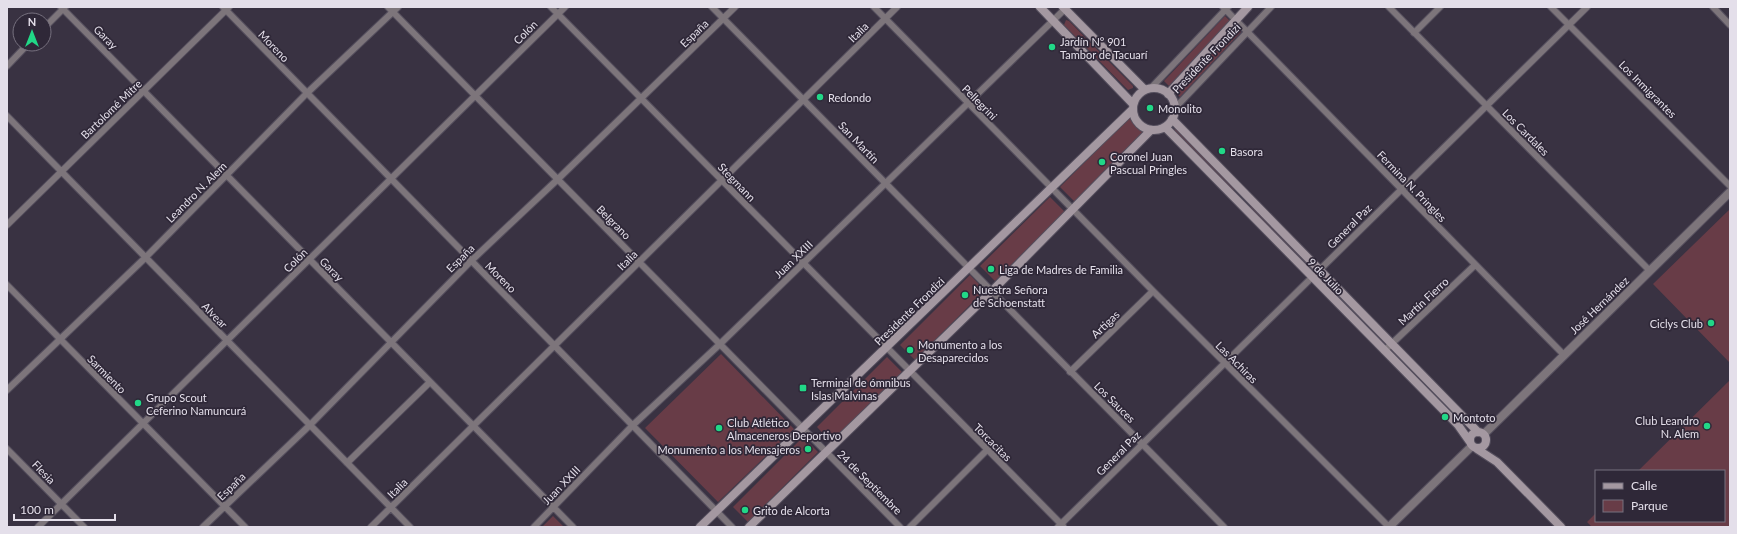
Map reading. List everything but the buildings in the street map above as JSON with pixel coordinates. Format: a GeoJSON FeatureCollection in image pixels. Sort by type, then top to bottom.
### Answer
{"type":"FeatureCollection","features":[{"type":"Feature","properties":{"kind":"main road"},"geometry":{"type":"LineString","coordinates":[[1040,7],[1133,106],[1136,120],[1140,125],[1151,130]]}},
{"type":"Feature","properties":{"kind":"main road","name":"Presidente Frondizi"},"geometry":{"type":"LineString","coordinates":[[1168,94],[1248,7]]}},
{"type":"Feature","properties":{"kind":"main road"},"geometry":{"type":"LineString","coordinates":[[1065,8],[1148,89]]}},
{"type":"Feature","properties":{"kind":"main road"},"geometry":{"type":"LineString","coordinates":[[748,527],[992,292],[1151,130],[1165,127],[1172,119],[1175,108],[1168,94],[1160,89],[1148,89],[1136,98],[1133,106]]}},
{"type":"Feature","properties":{"kind":"main road","name":"Presidente Frondizi"},"geometry":{"type":"LineString","coordinates":[[700,527],[1052,189],[1133,106]]}},
{"type":"Feature","properties":{"kind":"main road","name":"9 de Julio"},"geometry":{"type":"LineString","coordinates":[[1172,119],[1483,436],[1497,462]]}},
{"type":"Feature","properties":{"kind":"main road","name":"9 de Julio"},"geometry":{"type":"LineString","coordinates":[[1165,127],[1458,425],[1473,446]]}},
{"type":"Feature","properties":{"kind":"main road"},"geometry":{"type":"LineString","coordinates":[[1239,203],[1246,195]]}},
{"type":"Feature","properties":{"kind":"main road"},"geometry":{"type":"LineString","coordinates":[[1472,434],[1483,436],[1485,446],[1473,446],[1472,434]]}},
{"type":"Feature","properties":{"kind":"main road"},"geometry":{"type":"LineString","coordinates":[[1473,446],[1497,462],[1561,527]]}},
{"type":"Feature","properties":{"kind":"street","name":"Belgrano"},"geometry":{"type":"LineString","coordinates":[[388,7],[826,452]]}},
{"type":"Feature","properties":{"kind":"street","name":"Leandro N. Alem"},"geometry":{"type":"LineString","coordinates":[[7,390],[145,258],[306,94],[398,7]]}},
{"type":"Feature","properties":{"kind":"street","name":"Stegmann"},"geometry":{"type":"LineString","coordinates":[[551,7],[909,371]]}},
{"type":"Feature","properties":{"kind":"street","name":"Colón"},"geometry":{"type":"LineString","coordinates":[[38,527],[565,7]]}},
{"type":"Feature","properties":{"kind":"street","name":"San Martín"},"geometry":{"type":"LineString","coordinates":[[712,7],[992,292]]}},
{"type":"Feature","properties":{"kind":"street","name":"España"},"geometry":{"type":"LineString","coordinates":[[203,527],[310,425],[471,261],[558,179],[735,7]]}},
{"type":"Feature","properties":{"kind":"street","name":"Pellegrini"},"geometry":{"type":"LineString","coordinates":[[874,7],[1073,210]]}},
{"type":"Feature","properties":{"kind":"street","name":"Italia"},"geometry":{"type":"LineString","coordinates":[[371,527],[897,7]]}},
{"type":"Feature","properties":{"kind":"street","name":"Presidente Frondizi"},"geometry":{"type":"LineString","coordinates":[[1175,108],[1271,7]]}},
{"type":"Feature","properties":{"kind":"street","name":"Los Cardales"},"geometry":{"type":"LineString","coordinates":[[1389,7],[1650,271]]}},
{"type":"Feature","properties":{"kind":"street"},"geometry":{"type":"LineString","coordinates":[[1414,33],[1440,7]]}},
{"type":"Feature","properties":{"kind":"street","name":"Los Inmigrantes"},"geometry":{"type":"LineString","coordinates":[[1551,7],[1730,186]]}},
{"type":"Feature","properties":{"kind":"street","name":"General Paz"},"geometry":{"type":"LineString","coordinates":[[1061,526],[1142,444],[1586,7]]}},
{"type":"Feature","properties":{"kind":"street"},"geometry":{"type":"LineString","coordinates":[[1713,7],[1730,25]]}},
{"type":"Feature","properties":{"kind":"street"},"geometry":{"type":"LineString","coordinates":[[52,20],[63,8]]}},
{"type":"Feature","properties":{"kind":"street","name":"Garay"},"geometry":{"type":"LineString","coordinates":[[63,8],[226,176],[573,527]]}},
{"type":"Feature","properties":{"kind":"street","name":"Bartolomé Mitre"},"geometry":{"type":"LineString","coordinates":[[7,225],[226,8]]}},
{"type":"Feature","properties":{"kind":"street","name":"Moreno"},"geometry":{"type":"LineString","coordinates":[[226,8],[306,94],[732,527]]}},
{"type":"Feature","properties":{"kind":"street","name":"Juan XXIII"},"geometry":{"type":"LineString","coordinates":[[534,527],[633,426],[886,184],[1065,8]]}},
{"type":"Feature","properties":{"kind":"street","name":"Fermina N. Pringles"},"geometry":{"type":"LineString","coordinates":[[1225,8],[1564,355]]}},
{"type":"Feature","properties":{"kind":"street","name":"Presidente Frondizi"},"geometry":{"type":"LineString","coordinates":[[1148,89],[1225,8]]}},
{"type":"Feature","properties":{"kind":"street"},"geometry":{"type":"LineString","coordinates":[[7,66],[20,52]]}},
{"type":"Feature","properties":{"kind":"street","name":"Alvear"},"geometry":{"type":"LineString","coordinates":[[7,116],[410,527]]}},
{"type":"Feature","properties":{"kind":"street","name":"José Hernández"},"geometry":{"type":"LineString","coordinates":[[1483,436],[1730,192]]}},
{"type":"Feature","properties":{"kind":"street","name":"Las Achiras"},"geometry":{"type":"LineString","coordinates":[[1073,210],[1389,527]]}},
{"type":"Feature","properties":{"kind":"street","name":"Martín Fierro"},"geometry":{"type":"LineString","coordinates":[[1384,351],[1475,265]]}},
{"type":"Feature","properties":{"kind":"street","name":"Sarmiento"},"geometry":{"type":"LineString","coordinates":[[7,285],[245,527]]}},
{"type":"Feature","properties":{"kind":"street","name":"Artigas"},"geometry":{"type":"LineString","coordinates":[[1070,372],[1153,291]]}},
{"type":"Feature","properties":{"kind":"street","name":"Los Sauces"},"geometry":{"type":"LineString","coordinates":[[992,292],[1224,527]]}},
{"type":"Feature","properties":{"kind":"street","name":"Torcacitas"},"geometry":{"type":"LineString","coordinates":[[909,371],[1061,526]]}},
{"type":"Feature","properties":{"kind":"street"},"geometry":{"type":"LineString","coordinates":[[347,463],[430,382]]}},
{"type":"Feature","properties":{"kind":"street"},"geometry":{"type":"LineString","coordinates":[[1389,527],[1473,446]]}},
{"type":"Feature","properties":{"kind":"street","name":"Flesia"},"geometry":{"type":"LineString","coordinates":[[7,449],[84,527]]}},
{"type":"Feature","properties":{"kind":"street"},"geometry":{"type":"LineString","coordinates":[[910,527],[987,450]]}},
{"type":"Feature","properties":{"kind":"street","name":"24 de Septiembre"},"geometry":{"type":"LineString","coordinates":[[826,452],[900,527]]}},
{"type":"Feature","properties":{"kind":"green space"},"geometry":{"type":"Polygon","coordinates":[[[1225,16],[1230,21],[1169,86],[1164,81],[1225,16]]]}},
{"type":"Feature","properties":{"kind":"green space"},"geometry":{"type":"Polygon","coordinates":[[[1066,20],[1069,21],[1133,86],[1133,88],[1128,90],[1064,25],[1066,20]]]}},
{"type":"Feature","properties":{"kind":"green space"},"geometry":{"type":"Polygon","coordinates":[[[1235,27],[1241,32],[1180,97],[1175,92],[1235,27]]]}},
{"type":"Feature","properties":{"kind":"green space"},"geometry":{"type":"Polygon","coordinates":[[[1130,117],[1145,132],[1075,202],[1060,187],[1130,117]]]}},
{"type":"Feature","properties":{"kind":"green space"},"geometry":{"type":"Polygon","coordinates":[[[1176,128],[1235,189],[1233,191],[1174,130],[1176,128]]]}},
{"type":"Feature","properties":{"kind":"green space"},"geometry":{"type":"Polygon","coordinates":[[[1050,197],[1065,212],[995,281],[980,266],[1050,197]]]}},
{"type":"Feature","properties":{"kind":"green space"},"geometry":{"type":"Polygon","coordinates":[[[1251,206],[1310,267],[1308,270],[1249,208],[1251,206]]]}},
{"type":"Feature","properties":{"kind":"green space","name":"Ciclys Club"},"geometry":{"type":"Polygon","coordinates":[[[1730,209],[1730,363],[1653,284],[1730,209]]]}},
{"type":"Feature","properties":{"kind":"green space"},"geometry":{"type":"Polygon","coordinates":[[[970,275],[985,290],[915,360],[900,345],[970,275]]]}},
{"type":"Feature","properties":{"kind":"green space"},"geometry":{"type":"Polygon","coordinates":[[[1324,279],[1383,341],[1381,343],[1322,282],[1324,279]]]}},
{"type":"Feature","properties":{"kind":"green space","name":"Club Atlético Almaceneros Deportivo"},"geometry":{"type":"Polygon","coordinates":[[[721,354],[794,429],[718,502],[645,428],[721,354]]]}},
{"type":"Feature","properties":{"kind":"green space"},"geometry":{"type":"Polygon","coordinates":[[[887,357],[902,372],[831,442],[817,427],[887,357]]]}},
{"type":"Feature","properties":{"kind":"green space"},"geometry":{"type":"Polygon","coordinates":[[[1402,359],[1461,420],[1459,422],[1400,361],[1402,359]]]}},
{"type":"Feature","properties":{"kind":"green space","name":"Club Leandro N. Alem"},"geometry":{"type":"Polygon","coordinates":[[[1730,380],[1730,527],[1592,527],[1587,522],[1595,514],[1595,522],[1725,522],[1725,470],[1639,470],[1730,380]]]}},
{"type":"Feature","properties":{"kind":"green space"},"geometry":{"type":"Polygon","coordinates":[[[803,437],[818,452],[748,522],[733,507],[803,437]]]}},
{"type":"Feature","properties":{"kind":"green space"},"geometry":{"type":"Polygon","coordinates":[[[553,516],[564,527],[542,527],[553,516]]]}},
{"type":"Feature","properties":{"kind":"place","name":"Jardín N° 901 Tambor de Tacuarí"},"geometry":{"type":"Point","coordinates":[1052,47]}},
{"type":"Feature","properties":{"kind":"place","name":"Redondo"},"geometry":{"type":"Point","coordinates":[820,97]}},
{"type":"Feature","properties":{"kind":"place","name":"Monolito"},"geometry":{"type":"Point","coordinates":[1150,108]}},
{"type":"Feature","properties":{"kind":"place","name":"Basora"},"geometry":{"type":"Point","coordinates":[1222,151]}},
{"type":"Feature","properties":{"kind":"place","name":"Coronel Juan Pascual Pringles"},"geometry":{"type":"Point","coordinates":[1102,162]}},
{"type":"Feature","properties":{"kind":"place","name":"Liga de Madres de Familia"},"geometry":{"type":"Point","coordinates":[991,269]}},
{"type":"Feature","properties":{"kind":"place","name":"Nuestra Señora de Schoenstatt"},"geometry":{"type":"Point","coordinates":[965,295]}},
{"type":"Feature","properties":{"kind":"place","name":"Ciclys Club"},"geometry":{"type":"Point","coordinates":[1711,323]}},
{"type":"Feature","properties":{"kind":"place","name":"Monumento a los Desaparecidos"},"geometry":{"type":"Point","coordinates":[910,350]}},
{"type":"Feature","properties":{"kind":"place","name":"Terminal de ómnibus Islas Malvinas"},"geometry":{"type":"Point","coordinates":[803,388]}},
{"type":"Feature","properties":{"kind":"place","name":"Grupo Scout Ceferino Namuncurá"},"geometry":{"type":"Point","coordinates":[138,403]}},
{"type":"Feature","properties":{"kind":"place","name":"Montoto"},"geometry":{"type":"Point","coordinates":[1445,417]}},
{"type":"Feature","properties":{"kind":"place","name":"Club Leandro N. Alem"},"geometry":{"type":"Point","coordinates":[1707,426]}},
{"type":"Feature","properties":{"kind":"place","name":"Club Atlético Almaceneros Deportivo"},"geometry":{"type":"Point","coordinates":[719,428]}},
{"type":"Feature","properties":{"kind":"place","name":"Monumento a los Mensajeros"},"geometry":{"type":"Point","coordinates":[808,449]}},
{"type":"Feature","properties":{"kind":"place","name":"Grito de Alcorta"},"geometry":{"type":"Point","coordinates":[745,510]}}]}
